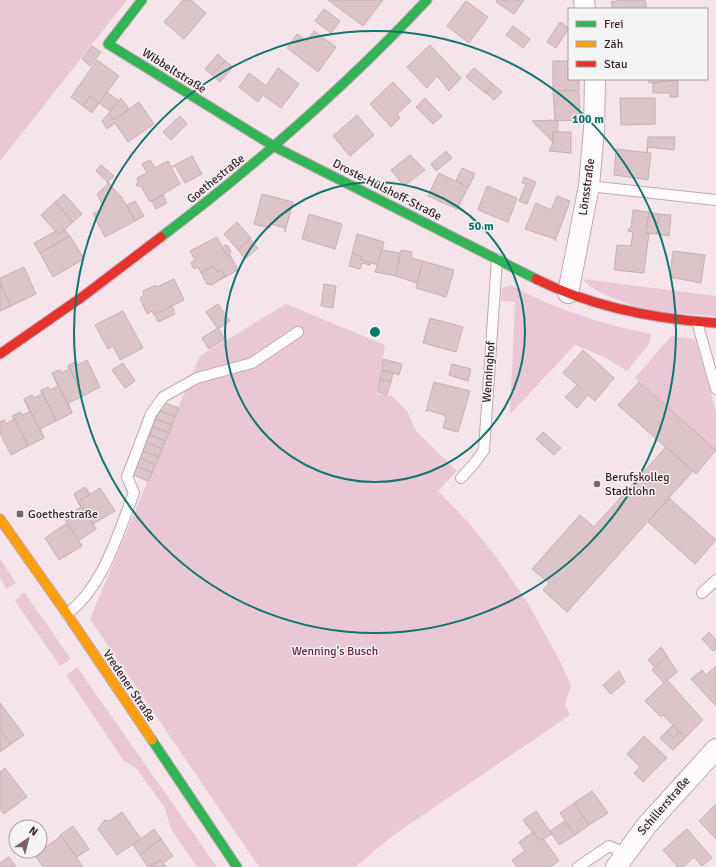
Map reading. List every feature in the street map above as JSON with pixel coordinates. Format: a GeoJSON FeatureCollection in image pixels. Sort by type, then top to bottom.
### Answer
{"type":"FeatureCollection","features":[{"type":"Feature","properties":{"kind":"street","name":"Wibbeltstraße"},"geometry":{"type":"LineString","coordinates":[[142,0],[108,44],[275,147]]}},
{"type":"Feature","properties":{"kind":"street","name":"Goethestraße"},"geometry":{"type":"LineString","coordinates":[[0,354],[88,292],[189,216],[275,147],[381,49],[427,0]]}},
{"type":"Feature","properties":{"kind":"street","name":"Lönsstraße"},"geometry":{"type":"LineString","coordinates":[[568,293],[589,186],[594,129],[595,80]]}},
{"type":"Feature","properties":{"kind":"street","name":"Droste-Hülshoff-Straße"},"geometry":{"type":"LineString","coordinates":[[275,147],[540,281],[568,293],[598,304],[635,314],[716,324]]}},
{"type":"Feature","properties":{"kind":"street","name":"Vredener Straße"},"geometry":{"type":"LineString","coordinates":[[0,519],[67,614],[237,867]]}},
{"type":"Feature","properties":{"kind":"street","name":"Schillerstraße"},"geometry":{"type":"LineString","coordinates":[[621,860],[660,809],[716,749]]}},
{"type":"Feature","properties":{"kind":"lane"},"geometry":{"type":"LineString","coordinates":[[589,186],[716,200]]}},
{"type":"Feature","properties":{"kind":"lane","name":"Wenninghof"},"geometry":{"type":"LineString","coordinates":[[461,478],[484,450],[497,259]]}},
{"type":"Feature","properties":{"kind":"lane"},"geometry":{"type":"LineString","coordinates":[[697,322],[716,389]]}},
{"type":"Feature","properties":{"kind":"lane"},"geometry":{"type":"LineString","coordinates":[[67,614],[77,607],[101,573],[134,493],[127,477],[152,414],[163,397],[197,378],[252,363],[298,332]]}},
{"type":"Feature","properties":{"kind":"lane"},"geometry":{"type":"LineString","coordinates":[[702,593],[716,580]]}},
{"type":"Feature","properties":{"kind":"lane"},"geometry":{"type":"LineString","coordinates":[[578,867],[610,846],[621,860]]}},
{"type":"Feature","properties":{"kind":"green space"},"geometry":{"type":"Polygon","coordinates":[[[0,0],[127,0],[0,161],[0,0]]]}},
{"type":"Feature","properties":{"kind":"green space"},"geometry":{"type":"Polygon","coordinates":[[[583,279],[716,296],[716,316],[663,312],[640,308],[621,302],[601,293],[586,283],[583,279]]]}},
{"type":"Feature","properties":{"kind":"green space"},"geometry":{"type":"Polygon","coordinates":[[[510,285],[527,294],[579,315],[614,326],[651,334],[649,344],[627,371],[604,357],[575,345],[510,414],[515,302],[501,301],[502,288],[510,285]]]}},
{"type":"Feature","properties":{"kind":"green space","name":"Wenning's Busch"},"geometry":{"type":"Polygon","coordinates":[[[286,304],[385,345],[377,394],[392,396],[407,411],[416,431],[457,471],[438,491],[469,523],[497,558],[526,600],[559,659],[571,686],[565,704],[570,715],[395,834],[355,867],[259,867],[90,619],[200,356],[286,304]]]}},
{"type":"Feature","properties":{"kind":"green space"},"geometry":{"type":"Polygon","coordinates":[[[671,336],[695,339],[716,411],[716,450],[635,378],[671,336]]]}},
{"type":"Feature","properties":{"kind":"green space"},"geometry":{"type":"Polygon","coordinates":[[[0,559],[16,583],[7,589],[0,578],[0,559]]]}},
{"type":"Feature","properties":{"kind":"green space"},"geometry":{"type":"Polygon","coordinates":[[[24,592],[71,659],[60,666],[15,601],[24,592]]]}},
{"type":"Feature","properties":{"kind":"green space"},"geometry":{"type":"Polygon","coordinates":[[[77,667],[217,867],[197,867],[171,829],[164,806],[136,768],[124,761],[66,675],[77,667]]]}},
{"type":"Feature","properties":{"kind":"building"},"geometry":{"type":"Polygon","coordinates":[[[183,0],[191,0],[206,13],[184,39],[164,22],[183,0]]]}},
{"type":"Feature","properties":{"kind":"building"},"geometry":{"type":"Polygon","coordinates":[[[328,0],[383,0],[363,26],[328,0]]]}},
{"type":"Feature","properties":{"kind":"building"},"geometry":{"type":"Polygon","coordinates":[[[497,0],[524,0],[514,14],[496,2],[497,0]]]}},
{"type":"Feature","properties":{"kind":"building"},"geometry":{"type":"Polygon","coordinates":[[[620,0],[645,0],[647,8],[613,8],[611,2],[620,0]]]}},
{"type":"Feature","properties":{"kind":"building"},"geometry":{"type":"Polygon","coordinates":[[[466,1],[488,17],[469,43],[447,26],[466,1]]]}},
{"type":"Feature","properties":{"kind":"building"},"geometry":{"type":"Polygon","coordinates":[[[324,9],[340,21],[331,33],[315,21],[324,9]]]}},
{"type":"Feature","properties":{"kind":"building"},"geometry":{"type":"Polygon","coordinates":[[[560,22],[568,27],[556,48],[547,42],[560,22]]]}},
{"type":"Feature","properties":{"kind":"building"},"geometry":{"type":"Polygon","coordinates":[[[513,26],[530,39],[523,48],[506,35],[513,26]]]}},
{"type":"Feature","properties":{"kind":"building"},"geometry":{"type":"Polygon","coordinates":[[[314,31],[336,47],[318,72],[287,48],[297,34],[307,41],[314,31]]]}},
{"type":"Feature","properties":{"kind":"building"},"geometry":{"type":"Polygon","coordinates":[[[430,45],[461,78],[449,91],[437,76],[427,88],[407,67],[430,45]]]}},
{"type":"Feature","properties":{"kind":"building"},"geometry":{"type":"Polygon","coordinates":[[[92,46],[101,52],[90,66],[82,59],[92,46]]]}},
{"type":"Feature","properties":{"kind":"building"},"geometry":{"type":"Polygon","coordinates":[[[218,54],[225,61],[212,75],[205,69],[218,54]]]}},
{"type":"Feature","properties":{"kind":"building"},"geometry":{"type":"Polygon","coordinates":[[[97,60],[119,76],[99,103],[90,96],[83,106],[71,97],[97,60]]]}},
{"type":"Feature","properties":{"kind":"building"},"geometry":{"type":"Polygon","coordinates":[[[225,61],[233,67],[220,82],[212,75],[225,61]]]}},
{"type":"Feature","properties":{"kind":"building"},"geometry":{"type":"Polygon","coordinates":[[[553,61],[568,61],[568,80],[579,80],[579,91],[553,91],[553,61]]]}},
{"type":"Feature","properties":{"kind":"building"},"geometry":{"type":"Polygon","coordinates":[[[278,68],[299,84],[281,108],[263,95],[258,102],[239,87],[249,73],[266,86],[278,68]]]}},
{"type":"Feature","properties":{"kind":"building"},"geometry":{"type":"Polygon","coordinates":[[[474,68],[493,84],[485,93],[466,77],[474,68]]]}},
{"type":"Feature","properties":{"kind":"building"},"geometry":{"type":"Polygon","coordinates":[[[648,80],[678,80],[649,83],[648,80]]]}},
{"type":"Feature","properties":{"kind":"building"},"geometry":{"type":"Polygon","coordinates":[[[678,80],[678,97],[670,97],[670,93],[653,93],[653,83],[678,80]]]}},
{"type":"Feature","properties":{"kind":"building"},"geometry":{"type":"Polygon","coordinates":[[[393,82],[411,101],[397,114],[400,118],[391,127],[370,104],[393,82]]]}},
{"type":"Feature","properties":{"kind":"building"},"geometry":{"type":"Polygon","coordinates":[[[493,84],[502,92],[494,100],[486,93],[493,84]]]}},
{"type":"Feature","properties":{"kind":"building"},"geometry":{"type":"Polygon","coordinates":[[[553,91],[579,91],[580,120],[555,121],[553,91]]]}},
{"type":"Feature","properties":{"kind":"building"},"geometry":{"type":"Polygon","coordinates":[[[107,92],[119,101],[110,111],[99,103],[107,92]]]}},
{"type":"Feature","properties":{"kind":"building"},"geometry":{"type":"Polygon","coordinates":[[[90,96],[99,103],[92,113],[83,106],[90,96]]]}},
{"type":"Feature","properties":{"kind":"building"},"geometry":{"type":"Polygon","coordinates":[[[121,98],[129,109],[114,120],[109,113],[121,98]]]}},
{"type":"Feature","properties":{"kind":"building"},"geometry":{"type":"Polygon","coordinates":[[[425,98],[442,116],[433,124],[416,107],[425,98]]]}},
{"type":"Feature","properties":{"kind":"building"},"geometry":{"type":"Polygon","coordinates":[[[620,98],[655,98],[655,124],[621,125],[620,98]]]}},
{"type":"Feature","properties":{"kind":"building"},"geometry":{"type":"Polygon","coordinates":[[[139,102],[154,124],[128,142],[115,123],[107,129],[102,121],[109,113],[114,120],[139,102]]]}},
{"type":"Feature","properties":{"kind":"building"},"geometry":{"type":"Polygon","coordinates":[[[357,115],[374,135],[350,156],[333,136],[357,115]]]}},
{"type":"Feature","properties":{"kind":"building"},"geometry":{"type":"Polygon","coordinates":[[[180,116],[187,124],[171,140],[163,132],[180,116]]]}},
{"type":"Feature","properties":{"kind":"building"},"geometry":{"type":"Polygon","coordinates":[[[532,121],[558,121],[558,132],[553,132],[553,142],[532,121]]]}},
{"type":"Feature","properties":{"kind":"building"},"geometry":{"type":"Polygon","coordinates":[[[553,132],[571,132],[571,153],[549,151],[553,142],[553,132]]]}},
{"type":"Feature","properties":{"kind":"building"},"geometry":{"type":"Polygon","coordinates":[[[648,137],[675,137],[674,150],[648,147],[647,153],[648,137]]]}},
{"type":"Feature","properties":{"kind":"building"},"geometry":{"type":"Polygon","coordinates":[[[616,149],[651,153],[648,180],[614,175],[616,149]]]}},
{"type":"Feature","properties":{"kind":"building"},"geometry":{"type":"Polygon","coordinates":[[[446,151],[452,158],[436,171],[431,164],[446,151]]]}},
{"type":"Feature","properties":{"kind":"building"},"geometry":{"type":"Polygon","coordinates":[[[410,155],[425,170],[404,186],[391,170],[410,155]]]}},
{"type":"Feature","properties":{"kind":"building"},"geometry":{"type":"Polygon","coordinates":[[[192,156],[202,174],[185,183],[175,166],[171,167],[192,156]]]}},
{"type":"Feature","properties":{"kind":"building"},"geometry":{"type":"Polygon","coordinates":[[[150,160],[155,168],[168,161],[180,184],[150,202],[141,186],[136,186],[138,181],[137,178],[147,173],[142,164],[150,160]]]}},
{"type":"Feature","properties":{"kind":"building"},"geometry":{"type":"Polygon","coordinates":[[[101,165],[114,176],[108,182],[122,198],[135,221],[105,237],[93,214],[104,208],[97,194],[108,184],[107,181],[96,171],[101,165]]]}},
{"type":"Feature","properties":{"kind":"building"},"geometry":{"type":"Polygon","coordinates":[[[462,168],[475,174],[468,188],[456,181],[462,168]]]}},
{"type":"Feature","properties":{"kind":"building"},"geometry":{"type":"Polygon","coordinates":[[[439,173],[468,187],[457,209],[428,196],[439,173]]]}},
{"type":"Feature","properties":{"kind":"building"},"geometry":{"type":"Polygon","coordinates":[[[524,177],[536,182],[527,204],[519,201],[526,184],[522,183],[524,177]]]}},
{"type":"Feature","properties":{"kind":"building"},"geometry":{"type":"Polygon","coordinates":[[[487,186],[517,198],[508,222],[478,210],[487,186]]]}},
{"type":"Feature","properties":{"kind":"building"},"geometry":{"type":"Polygon","coordinates":[[[64,194],[82,214],[73,222],[55,202],[64,194]]]}},
{"type":"Feature","properties":{"kind":"building"},"geometry":{"type":"Polygon","coordinates":[[[262,194],[293,202],[285,232],[285,228],[271,224],[270,228],[254,224],[262,194]]]}},
{"type":"Feature","properties":{"kind":"building"},"geometry":{"type":"Polygon","coordinates":[[[163,195],[167,203],[156,209],[152,201],[163,195]]]}},
{"type":"Feature","properties":{"kind":"building"},"geometry":{"type":"Polygon","coordinates":[[[557,196],[570,201],[555,241],[555,239],[525,229],[536,203],[551,210],[557,196]]]}},
{"type":"Feature","properties":{"kind":"building"},"geometry":{"type":"Polygon","coordinates":[[[135,201],[144,216],[135,221],[127,205],[135,201]]]}},
{"type":"Feature","properties":{"kind":"building"},"geometry":{"type":"Polygon","coordinates":[[[55,202],[73,222],[59,235],[41,215],[55,202]]]}},
{"type":"Feature","properties":{"kind":"building"},"geometry":{"type":"Polygon","coordinates":[[[633,210],[649,212],[646,233],[649,233],[644,273],[614,270],[617,245],[631,246],[633,232],[628,231],[629,228],[631,228],[633,210]]]}},
{"type":"Feature","properties":{"kind":"building"},"geometry":{"type":"Polygon","coordinates":[[[649,212],[659,214],[657,234],[646,233],[649,212]]]}},
{"type":"Feature","properties":{"kind":"building"},"geometry":{"type":"Polygon","coordinates":[[[309,214],[342,224],[335,249],[302,239],[309,214]]]}},
{"type":"Feature","properties":{"kind":"building"},"geometry":{"type":"Polygon","coordinates":[[[659,214],[671,215],[669,236],[657,234],[659,214]]]}},
{"type":"Feature","properties":{"kind":"building"},"geometry":{"type":"Polygon","coordinates":[[[237,222],[251,238],[238,250],[224,234],[237,222]]]}},
{"type":"Feature","properties":{"kind":"building"},"geometry":{"type":"Polygon","coordinates":[[[65,230],[69,236],[40,253],[34,243],[56,231],[59,235],[65,230]]]}},
{"type":"Feature","properties":{"kind":"building"},"geometry":{"type":"Polygon","coordinates":[[[357,234],[384,242],[378,265],[361,260],[362,257],[352,254],[357,234]]]}},
{"type":"Feature","properties":{"kind":"building"},"geometry":{"type":"Polygon","coordinates":[[[70,236],[84,259],[53,277],[40,253],[70,236]]]}},
{"type":"Feature","properties":{"kind":"building"},"geometry":{"type":"Polygon","coordinates":[[[217,237],[228,257],[230,255],[238,270],[220,280],[225,276],[221,270],[217,272],[213,266],[201,273],[198,267],[194,269],[191,263],[195,260],[190,251],[217,237]]]}},
{"type":"Feature","properties":{"kind":"building"},"geometry":{"type":"Polygon","coordinates":[[[250,239],[258,248],[245,259],[238,250],[250,239]]]}},
{"type":"Feature","properties":{"kind":"building"},"geometry":{"type":"Polygon","coordinates":[[[225,245],[228,246],[231,252],[228,257],[222,247],[225,245]]]}},
{"type":"Feature","properties":{"kind":"building"},"geometry":{"type":"Polygon","coordinates":[[[382,250],[400,253],[396,276],[375,272],[382,250]]]}},
{"type":"Feature","properties":{"kind":"building"},"geometry":{"type":"Polygon","coordinates":[[[401,250],[412,252],[411,258],[423,261],[417,283],[396,276],[401,250]]]}},
{"type":"Feature","properties":{"kind":"building"},"geometry":{"type":"Polygon","coordinates":[[[673,251],[705,255],[701,283],[670,277],[673,251]]]}},
{"type":"Feature","properties":{"kind":"building"},"geometry":{"type":"Polygon","coordinates":[[[352,254],[362,257],[361,260],[371,263],[370,265],[362,263],[360,269],[349,266],[352,254]]]}},
{"type":"Feature","properties":{"kind":"building"},"geometry":{"type":"Polygon","coordinates":[[[423,261],[454,270],[446,297],[416,288],[423,261]]]}},
{"type":"Feature","properties":{"kind":"building"},"geometry":{"type":"Polygon","coordinates":[[[213,266],[217,272],[221,270],[225,276],[212,285],[207,284],[201,273],[213,266]]]}},
{"type":"Feature","properties":{"kind":"building"},"geometry":{"type":"Polygon","coordinates":[[[24,267],[36,294],[11,306],[0,283],[0,278],[24,267]]]}},
{"type":"Feature","properties":{"kind":"building"},"geometry":{"type":"Polygon","coordinates":[[[174,279],[184,300],[154,315],[152,311],[147,314],[140,298],[144,295],[143,291],[156,285],[157,287],[174,279]]]}},
{"type":"Feature","properties":{"kind":"building"},"geometry":{"type":"Polygon","coordinates":[[[0,283],[11,306],[0,311],[0,283]]]}},
{"type":"Feature","properties":{"kind":"building"},"geometry":{"type":"Polygon","coordinates":[[[324,284],[336,286],[333,308],[321,306],[324,284]]]}},
{"type":"Feature","properties":{"kind":"building"},"geometry":{"type":"Polygon","coordinates":[[[218,304],[230,321],[218,329],[206,312],[218,304]]]}},
{"type":"Feature","properties":{"kind":"building"},"geometry":{"type":"Polygon","coordinates":[[[172,306],[175,314],[158,322],[155,314],[172,306]]]}},
{"type":"Feature","properties":{"kind":"building"},"geometry":{"type":"Polygon","coordinates":[[[123,311],[143,348],[120,360],[113,346],[108,349],[95,325],[123,311]]]}},
{"type":"Feature","properties":{"kind":"building"},"geometry":{"type":"Polygon","coordinates":[[[430,318],[463,327],[456,352],[423,343],[430,318]]]}},
{"type":"Feature","properties":{"kind":"building"},"geometry":{"type":"Polygon","coordinates":[[[218,328],[225,339],[209,349],[202,338],[218,328]]]}},
{"type":"Feature","properties":{"kind":"building"},"geometry":{"type":"Polygon","coordinates":[[[583,350],[614,378],[595,401],[588,395],[577,408],[565,397],[577,385],[563,373],[583,350]]]}},
{"type":"Feature","properties":{"kind":"building"},"geometry":{"type":"Polygon","coordinates":[[[383,359],[402,364],[399,375],[382,370],[383,359]]]}},
{"type":"Feature","properties":{"kind":"building"},"geometry":{"type":"Polygon","coordinates":[[[87,360],[100,387],[83,396],[69,365],[76,361],[78,365],[87,360]]]}},
{"type":"Feature","properties":{"kind":"building"},"geometry":{"type":"Polygon","coordinates":[[[123,363],[135,381],[125,388],[112,370],[123,363]]]}},
{"type":"Feature","properties":{"kind":"building"},"geometry":{"type":"Polygon","coordinates":[[[452,364],[471,369],[468,381],[449,375],[452,364]]]}},
{"type":"Feature","properties":{"kind":"building"},"geometry":{"type":"Polygon","coordinates":[[[68,365],[83,396],[68,403],[72,413],[52,373],[60,370],[61,373],[69,369],[68,365]]]}},
{"type":"Feature","properties":{"kind":"building"},"geometry":{"type":"Polygon","coordinates":[[[382,370],[393,373],[391,382],[380,379],[382,370]]]}},
{"type":"Feature","properties":{"kind":"building"},"geometry":{"type":"Polygon","coordinates":[[[52,373],[72,413],[56,421],[41,390],[48,387],[50,390],[58,386],[52,373]]]}},
{"type":"Feature","properties":{"kind":"building"},"geometry":{"type":"Polygon","coordinates":[[[380,379],[391,382],[387,395],[378,392],[380,379]]]}},
{"type":"Feature","properties":{"kind":"building"},"geometry":{"type":"Polygon","coordinates":[[[434,382],[470,391],[458,432],[443,428],[446,418],[444,415],[427,410],[426,412],[434,382]]]}},
{"type":"Feature","properties":{"kind":"building"},"geometry":{"type":"Polygon","coordinates":[[[639,382],[716,450],[696,474],[618,405],[639,382]]]}},
{"type":"Feature","properties":{"kind":"building"},"geometry":{"type":"Polygon","coordinates":[[[41,390],[56,421],[40,429],[44,438],[24,399],[32,395],[34,398],[42,394],[41,390]]]}},
{"type":"Feature","properties":{"kind":"building"},"geometry":{"type":"Polygon","coordinates":[[[24,399],[44,438],[28,446],[13,416],[20,412],[22,415],[30,412],[24,399]]]}},
{"type":"Feature","properties":{"kind":"building"},"geometry":{"type":"Polygon","coordinates":[[[163,402],[179,408],[175,417],[160,411],[163,402]]]}},
{"type":"Feature","properties":{"kind":"building"},"geometry":{"type":"Polygon","coordinates":[[[160,411],[175,417],[172,425],[156,419],[160,411]]]}},
{"type":"Feature","properties":{"kind":"building"},"geometry":{"type":"Polygon","coordinates":[[[13,416],[28,446],[11,455],[0,433],[0,422],[4,420],[6,424],[14,419],[13,416]]]}},
{"type":"Feature","properties":{"kind":"building"},"geometry":{"type":"Polygon","coordinates":[[[156,419],[172,425],[169,433],[153,427],[156,419]]]}},
{"type":"Feature","properties":{"kind":"building"},"geometry":{"type":"Polygon","coordinates":[[[153,427],[169,433],[165,441],[150,435],[153,427]]]}},
{"type":"Feature","properties":{"kind":"building"},"geometry":{"type":"Polygon","coordinates":[[[543,432],[561,448],[554,455],[536,439],[543,432]]]}},
{"type":"Feature","properties":{"kind":"building"},"geometry":{"type":"Polygon","coordinates":[[[150,435],[165,441],[162,449],[146,442],[150,435]]]}},
{"type":"Feature","properties":{"kind":"building"},"geometry":{"type":"Polygon","coordinates":[[[146,442],[162,449],[159,457],[143,451],[146,442]]]}},
{"type":"Feature","properties":{"kind":"building"},"geometry":{"type":"Polygon","coordinates":[[[666,447],[693,471],[567,612],[543,590],[549,583],[532,569],[580,515],[594,527],[666,447]]]}},
{"type":"Feature","properties":{"kind":"building"},"geometry":{"type":"Polygon","coordinates":[[[143,451],[159,457],[155,465],[140,458],[143,451]]]}},
{"type":"Feature","properties":{"kind":"building"},"geometry":{"type":"Polygon","coordinates":[[[140,458],[155,465],[152,473],[136,466],[140,458]]]}},
{"type":"Feature","properties":{"kind":"building"},"geometry":{"type":"Polygon","coordinates":[[[136,466],[152,473],[148,481],[133,475],[136,466]]]}},
{"type":"Feature","properties":{"kind":"building"},"geometry":{"type":"Polygon","coordinates":[[[85,487],[90,494],[78,502],[74,494],[85,487]]]}},
{"type":"Feature","properties":{"kind":"building"},"geometry":{"type":"Polygon","coordinates":[[[100,488],[115,511],[93,524],[96,529],[78,502],[100,488]]]}},
{"type":"Feature","properties":{"kind":"building"},"geometry":{"type":"Polygon","coordinates":[[[669,498],[716,540],[695,564],[648,522],[669,498]]]}},
{"type":"Feature","properties":{"kind":"building"},"geometry":{"type":"Polygon","coordinates":[[[78,502],[96,529],[78,541],[64,518],[81,507],[78,502]]]}},
{"type":"Feature","properties":{"kind":"building"},"geometry":{"type":"Polygon","coordinates":[[[67,523],[82,546],[59,560],[45,538],[67,523]]]}},
{"type":"Feature","properties":{"kind":"building"},"geometry":{"type":"Polygon","coordinates":[[[709,632],[716,640],[716,649],[713,651],[702,639],[709,632]]]}},
{"type":"Feature","properties":{"kind":"building"},"geometry":{"type":"Polygon","coordinates":[[[661,647],[667,656],[655,668],[648,660],[661,647]]]}},
{"type":"Feature","properties":{"kind":"building"},"geometry":{"type":"Polygon","coordinates":[[[667,656],[677,672],[664,683],[652,670],[667,656]]]}},
{"type":"Feature","properties":{"kind":"building"},"geometry":{"type":"Polygon","coordinates":[[[716,666],[716,706],[691,679],[702,670],[706,675],[716,666]]]}},
{"type":"Feature","properties":{"kind":"building"},"geometry":{"type":"Polygon","coordinates":[[[619,671],[625,682],[611,694],[603,685],[619,671]]]}},
{"type":"Feature","properties":{"kind":"building"},"geometry":{"type":"Polygon","coordinates":[[[667,680],[703,720],[685,738],[663,715],[661,717],[645,701],[667,680]]]}},
{"type":"Feature","properties":{"kind":"building"},"geometry":{"type":"Polygon","coordinates":[[[0,703],[24,735],[11,744],[0,730],[0,703]]]}},
{"type":"Feature","properties":{"kind":"building"},"geometry":{"type":"Polygon","coordinates":[[[673,725],[679,732],[673,738],[667,731],[673,725]]]}},
{"type":"Feature","properties":{"kind":"building"},"geometry":{"type":"Polygon","coordinates":[[[0,730],[11,744],[0,752],[0,730]]]}},
{"type":"Feature","properties":{"kind":"building"},"geometry":{"type":"Polygon","coordinates":[[[667,731],[673,738],[679,732],[685,738],[673,750],[660,738],[667,731]]]}},
{"type":"Feature","properties":{"kind":"building"},"geometry":{"type":"Polygon","coordinates":[[[644,736],[667,758],[643,782],[634,773],[640,767],[627,754],[644,736]]]}},
{"type":"Feature","properties":{"kind":"building"},"geometry":{"type":"Polygon","coordinates":[[[5,768],[27,797],[4,814],[0,809],[0,772],[5,768]]]}},
{"type":"Feature","properties":{"kind":"building"},"geometry":{"type":"Polygon","coordinates":[[[592,791],[608,813],[589,825],[574,803],[592,791]]]}},
{"type":"Feature","properties":{"kind":"building"},"geometry":{"type":"Polygon","coordinates":[[[574,803],[589,825],[575,835],[560,813],[574,803]]]}},
{"type":"Feature","properties":{"kind":"building"},"geometry":{"type":"Polygon","coordinates":[[[716,804],[716,839],[699,821],[716,804]]]}},
{"type":"Feature","properties":{"kind":"building"},"geometry":{"type":"Polygon","coordinates":[[[536,811],[552,834],[539,841],[523,820],[536,811]]]}},
{"type":"Feature","properties":{"kind":"building"},"geometry":{"type":"Polygon","coordinates":[[[122,812],[141,839],[117,855],[98,829],[105,820],[109,821],[122,812]]]}},
{"type":"Feature","properties":{"kind":"building"},"geometry":{"type":"Polygon","coordinates":[[[565,821],[575,835],[559,845],[550,831],[565,821]]]}},
{"type":"Feature","properties":{"kind":"building"},"geometry":{"type":"Polygon","coordinates":[[[73,826],[89,849],[77,857],[60,835],[73,826]]]}},
{"type":"Feature","properties":{"kind":"building"},"geometry":{"type":"Polygon","coordinates":[[[154,829],[161,839],[140,855],[133,845],[154,829]]]}},
{"type":"Feature","properties":{"kind":"building"},"geometry":{"type":"Polygon","coordinates":[[[687,829],[712,858],[702,866],[694,857],[683,867],[678,867],[663,850],[687,829]]]}},
{"type":"Feature","properties":{"kind":"building"},"geometry":{"type":"Polygon","coordinates":[[[533,832],[539,841],[543,838],[559,861],[550,867],[517,867],[512,860],[525,851],[519,842],[533,832]]]}},
{"type":"Feature","properties":{"kind":"building"},"geometry":{"type":"Polygon","coordinates":[[[61,836],[83,867],[43,867],[38,859],[48,859],[48,846],[61,836]]]}},
{"type":"Feature","properties":{"kind":"building"},"geometry":{"type":"Polygon","coordinates":[[[161,839],[173,856],[163,863],[161,860],[148,867],[140,855],[161,839]]]}},
{"type":"Feature","properties":{"kind":"building"},"geometry":{"type":"Polygon","coordinates":[[[8,858],[16,867],[0,867],[0,863],[8,858]]]}},
{"type":"Feature","properties":{"kind":"building"},"geometry":{"type":"Polygon","coordinates":[[[161,860],[166,867],[150,867],[161,860]]]}},
{"type":"Feature","properties":{"kind":"traffic: fast"},"geometry":{"type":"LineString","coordinates":[[142,0],[108,44],[275,147],[536,279]]}},
{"type":"Feature","properties":{"kind":"traffic: fast"},"geometry":{"type":"LineString","coordinates":[[161,237],[231,182],[299,124],[364,64],[427,0]]}},
{"type":"Feature","properties":{"kind":"traffic: fast"},"geometry":{"type":"LineString","coordinates":[[152,740],[237,867]]}},
{"type":"Feature","properties":{"kind":"traffic: slow"},"geometry":{"type":"LineString","coordinates":[[0,519],[67,614],[152,740]]}},
{"type":"Feature","properties":{"kind":"traffic: jam"},"geometry":{"type":"LineString","coordinates":[[0,354],[82,297],[161,237]]}},
{"type":"Feature","properties":{"kind":"traffic: jam"},"geometry":{"type":"LineString","coordinates":[[536,279],[579,297],[624,310],[647,315],[716,323]]}},
{"type":"Feature","properties":{"kind":"place","name":"Berufskolleg Stadtlohn"},"geometry":{"type":"Point","coordinates":[597,484]}},
{"type":"Feature","properties":{"kind":"place","name":"Goethestraße"},"geometry":{"type":"Point","coordinates":[20,514]}}]}
